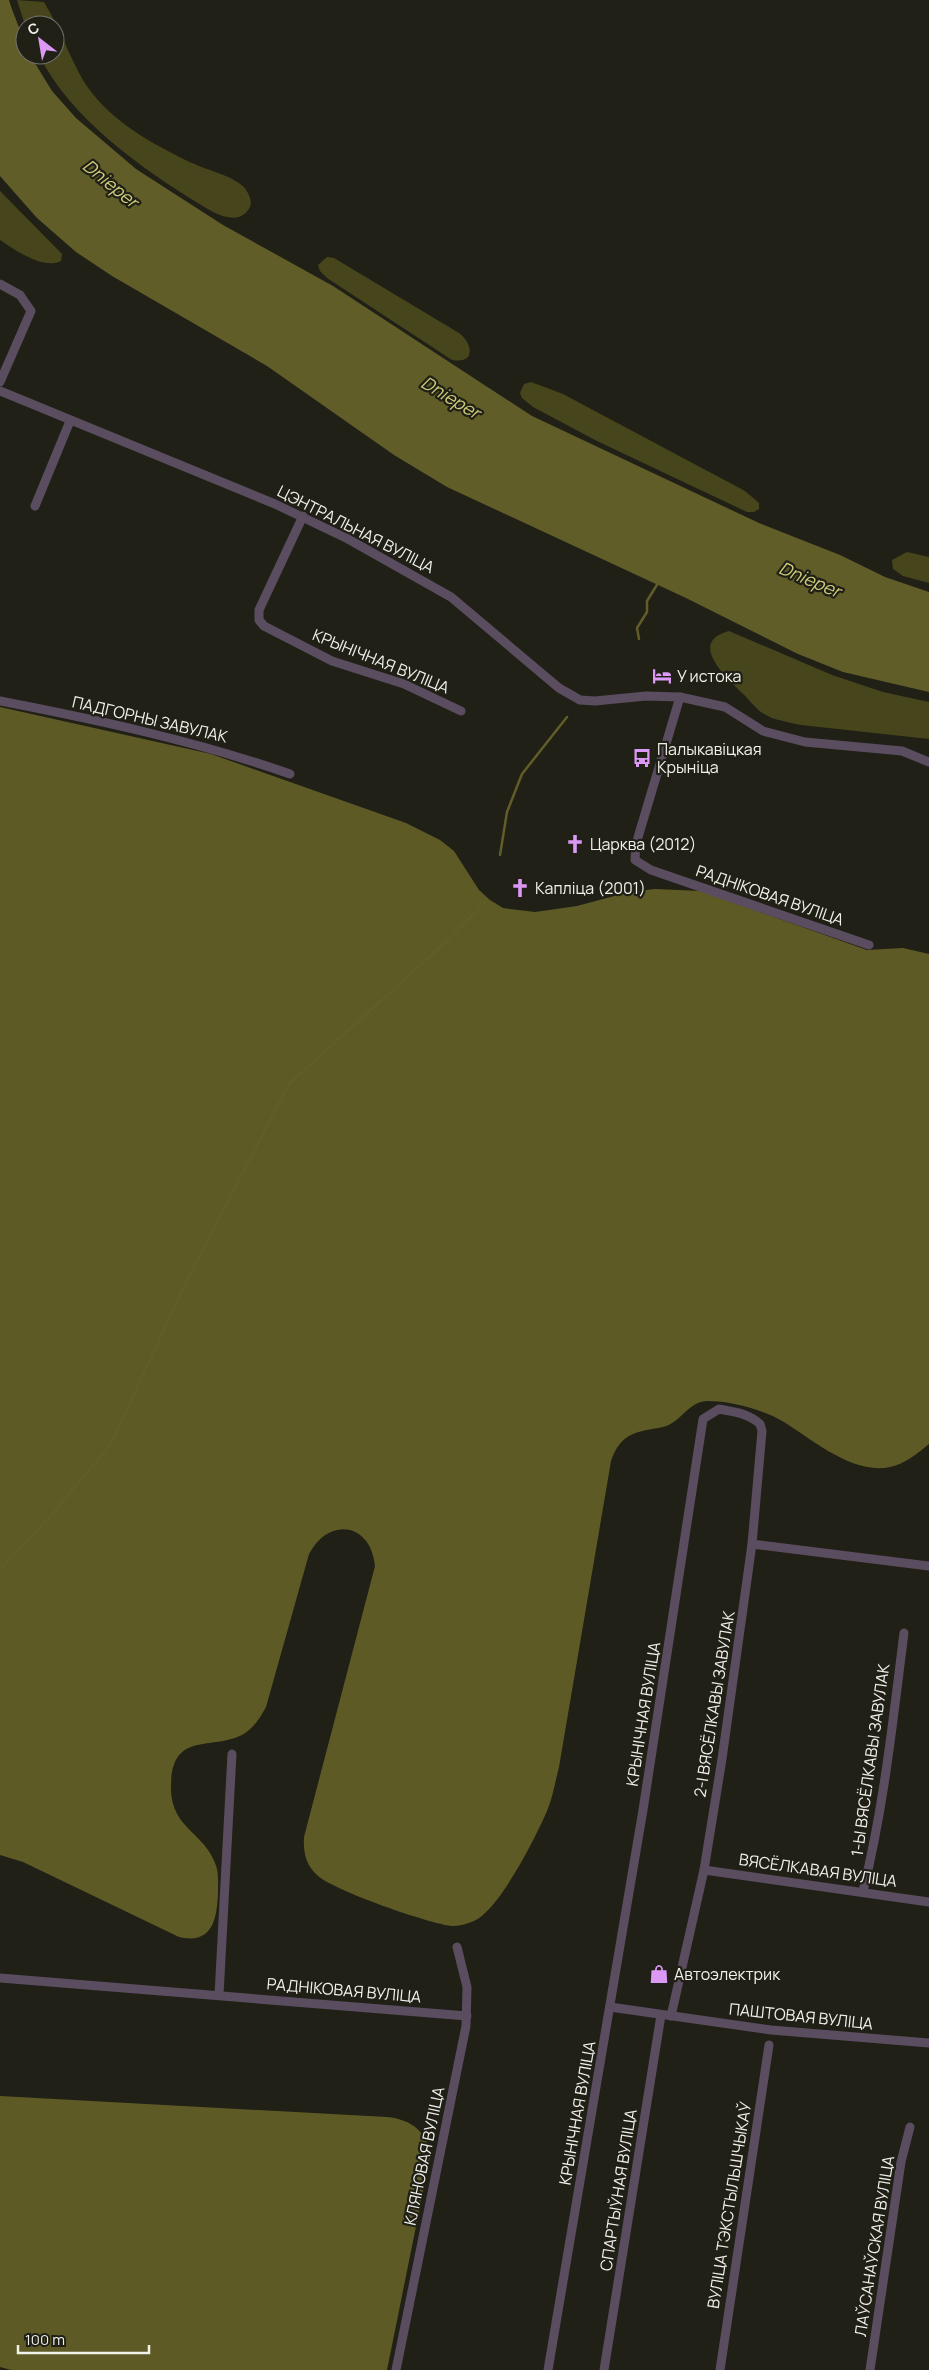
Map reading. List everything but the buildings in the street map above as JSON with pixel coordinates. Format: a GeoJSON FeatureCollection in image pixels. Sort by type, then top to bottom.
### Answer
{"type":"FeatureCollection","features":[{"type":"Feature","properties":{"kind":"street"},"geometry":{"type":"LineString","coordinates":[[0,284],[20,295],[31,311],[0,382]]}},
{"type":"Feature","properties":{"kind":"street","name":"ЦЭНТРАЛЬНАЯ ВУЛІЦА"},"geometry":{"type":"LineString","coordinates":[[0,391],[70,422],[303,516],[438,588],[570,695],[580,700],[595,701],[646,696],[680,697]]}},
{"type":"Feature","properties":{"kind":"street"},"geometry":{"type":"LineString","coordinates":[[35,506],[70,422]]}},
{"type":"Feature","properties":{"kind":"street","name":"КРЫНІЧНАЯ ВУЛІЦА"},"geometry":{"type":"LineString","coordinates":[[303,516],[259,610],[259,620],[264,626],[332,661],[404,684],[461,711]]}},
{"type":"Feature","properties":{"kind":"street"},"geometry":{"type":"LineString","coordinates":[[680,697],[725,707],[763,731],[806,742],[902,751],[929,762]]}},
{"type":"Feature","properties":{"kind":"street","name":"РАДНІКОВАЯ ВУЛІЦА"},"geometry":{"type":"LineString","coordinates":[[680,697],[636,844],[635,860],[651,870],[869,945]]}},
{"type":"Feature","properties":{"kind":"street","name":"ПАДГОРНЫ ЗАВУЛАК"},"geometry":{"type":"LineString","coordinates":[[0,701],[135,729],[209,747],[290,774]]}},
{"type":"Feature","properties":{"kind":"street","name":"КРЫНІЧНАЯ ВУЛІЦА"},"geometry":{"type":"LineString","coordinates":[[548,2370],[610,2008],[703,1419],[719,1408],[753,1418],[760,1424],[762,1431],[752,1544]]}},
{"type":"Feature","properties":{"kind":"street"},"geometry":{"type":"LineString","coordinates":[[752,1544],[929,1566]]}},
{"type":"Feature","properties":{"kind":"street","name":"2-І ВЯСЁЛКАВЫ ЗАВУЛАК"},"geometry":{"type":"LineString","coordinates":[[704,1870],[735,1673],[752,1544]]}},
{"type":"Feature","properties":{"kind":"street","name":"1-Ы ВЯСЁЛКАВЫ ЗАВУЛАК"},"geometry":{"type":"LineString","coordinates":[[864,1892],[886,1770],[904,1633]]}},
{"type":"Feature","properties":{"kind":"street"},"geometry":{"type":"LineString","coordinates":[[220,1995],[232,1754]]}},
{"type":"Feature","properties":{"kind":"street"},"geometry":{"type":"LineString","coordinates":[[671,2016],[704,1870]]}},
{"type":"Feature","properties":{"kind":"street","name":"ВЯСЁЛКАВАЯ ВУЛІЦА"},"geometry":{"type":"LineString","coordinates":[[704,1870],[929,1902]]}},
{"type":"Feature","properties":{"kind":"street","name":"КЛЯНОВАЯ ВУЛІЦА"},"geometry":{"type":"LineString","coordinates":[[396,2370],[467,2016],[467,1987],[458,1947]]}},
{"type":"Feature","properties":{"kind":"street","name":"РАДНІКОВАЯ ВУЛІЦА"},"geometry":{"type":"LineString","coordinates":[[0,1978],[467,2016]]}},
{"type":"Feature","properties":{"kind":"street","name":"ПАШТОВАЯ ВУЛІЦА"},"geometry":{"type":"LineString","coordinates":[[610,2008],[771,2030],[929,2043]]}},
{"type":"Feature","properties":{"kind":"street","name":"СПАРТЫЎНАЯ ВУЛІЦА"},"geometry":{"type":"LineString","coordinates":[[604,2370],[661,2014]]}},
{"type":"Feature","properties":{"kind":"street","name":"ВУЛІЦА ТЭКСТЫЛЬШЧЫКАЎ"},"geometry":{"type":"LineString","coordinates":[[720,2370],[769,2045]]}},
{"type":"Feature","properties":{"kind":"street","name":"ЛАЎСАНАЎСКАЯ ВУЛІЦА"},"geometry":{"type":"LineString","coordinates":[[870,2370],[902,2162],[910,2127]]}},
{"type":"Feature","properties":{"kind":"shaded area"},"geometry":{"type":"Polygon","coordinates":[[[17,0],[44,2],[51,15],[22,15],[17,0]]]}},
{"type":"Feature","properties":{"kind":"shaded area"},"geometry":{"type":"Polygon","coordinates":[[[65,43],[79,73],[93,95],[112,114],[155,144],[188,161],[239,183],[246,189],[250,199],[250,207],[240,217],[226,217],[206,208],[178,191],[132,158],[88,121],[52,78],[45,65],[65,65],[65,43]]]}},
{"type":"Feature","properties":{"kind":"shaded area"},"geometry":{"type":"Polygon","coordinates":[[[0,191],[62,254],[61,261],[46,263],[29,258],[0,240],[0,191]]]}},
{"type":"Feature","properties":{"kind":"shaded area"},"geometry":{"type":"Polygon","coordinates":[[[327,257],[334,258],[459,333],[464,337],[469,347],[470,352],[468,356],[465,359],[452,360],[327,278],[320,271],[318,265],[327,257]]]}},
{"type":"Feature","properties":{"kind":"shaded area"},"geometry":{"type":"Polygon","coordinates":[[[531,382],[563,394],[745,491],[759,503],[759,509],[754,512],[747,512],[597,441],[533,407],[522,398],[520,393],[524,384],[531,382]]]}},
{"type":"Feature","properties":{"kind":"shaded area"},"geometry":{"type":"Polygon","coordinates":[[[907,552],[929,557],[929,583],[903,576],[893,569],[892,560],[907,552]]]}},
{"type":"Feature","properties":{"kind":"shaded area"},"geometry":{"type":"Polygon","coordinates":[[[729,631],[832,675],[883,692],[929,702],[929,739],[801,725],[765,715],[727,678],[710,651],[711,643],[717,636],[729,631]]]}},
{"type":"Feature","properties":{"kind":"shaded area"},"geometry":{"type":"Polygon","coordinates":[[[0,707],[211,754],[406,823],[440,840],[454,851],[479,890],[503,908],[535,912],[577,906],[629,892],[655,889],[701,891],[867,950],[903,948],[929,954],[929,1444],[911,1458],[896,1466],[876,1468],[862,1466],[834,1454],[784,1422],[767,1414],[737,1404],[708,1401],[701,1402],[690,1408],[669,1425],[638,1432],[620,1444],[611,1461],[559,1767],[551,1800],[516,1872],[494,1903],[474,1921],[455,1926],[440,1924],[361,1897],[341,1889],[317,1875],[310,1867],[306,1858],[304,1837],[375,1566],[372,1552],[366,1541],[358,1533],[348,1530],[338,1530],[327,1534],[317,1542],[309,1554],[266,1707],[259,1719],[250,1730],[242,1735],[184,1750],[177,1758],[172,1771],[171,1790],[177,1813],[182,1822],[204,1844],[217,1870],[218,1893],[216,1912],[211,1927],[206,1933],[199,1937],[179,1937],[23,1862],[0,1855],[0,707]]]}},
{"type":"Feature","properties":{"kind":"shaded area"},"geometry":{"type":"Polygon","coordinates":[[[0,2096],[387,2117],[396,2118],[411,2124],[422,2134],[429,2148],[430,2157],[387,2370],[11,2370],[0,2367],[0,2096]]]}},
{"type":"Feature","properties":{"kind":"water","name":"Dnieper"},"geometry":{"type":"Polygon","coordinates":[[[0,0],[9,0],[15,17],[15,65],[36,65],[52,91],[76,118],[136,169],[223,225],[333,286],[532,416],[759,523],[840,555],[885,577],[929,592],[929,692],[843,672],[798,654],[686,598],[447,487],[394,455],[267,366],[112,276],[76,252],[37,218],[0,176],[0,0]]]}},
{"type":"Feature","properties":{"kind":"waterway"},"geometry":{"type":"LineString","coordinates":[[639,639],[637,628],[647,612],[647,601],[658,583]]}},
{"type":"Feature","properties":{"kind":"waterway"},"geometry":{"type":"LineString","coordinates":[[500,855],[507,812],[522,774],[567,717]]}},
{"type":"Feature","properties":{"kind":"waterway"},"geometry":{"type":"LineString","coordinates":[[0,1570],[54,1512],[111,1444],[184,1286],[289,1084],[448,940],[487,900]]}},
{"type":"Feature","properties":{"kind":"place","name":"У истока"},"geometry":{"type":"Point","coordinates":[662,676]}},
{"type":"Feature","properties":{"kind":"place","name":"Палыкавіцкая Крыніца"},"geometry":{"type":"Point","coordinates":[642,758]}},
{"type":"Feature","properties":{"kind":"place","name":"Царква (2012)"},"geometry":{"type":"Point","coordinates":[575,844]}},
{"type":"Feature","properties":{"kind":"place","name":"Капліца (2001)"},"geometry":{"type":"Point","coordinates":[520,888]}},
{"type":"Feature","properties":{"kind":"place","name":"Автоэлектрик"},"geometry":{"type":"Point","coordinates":[659,1974]}}]}
